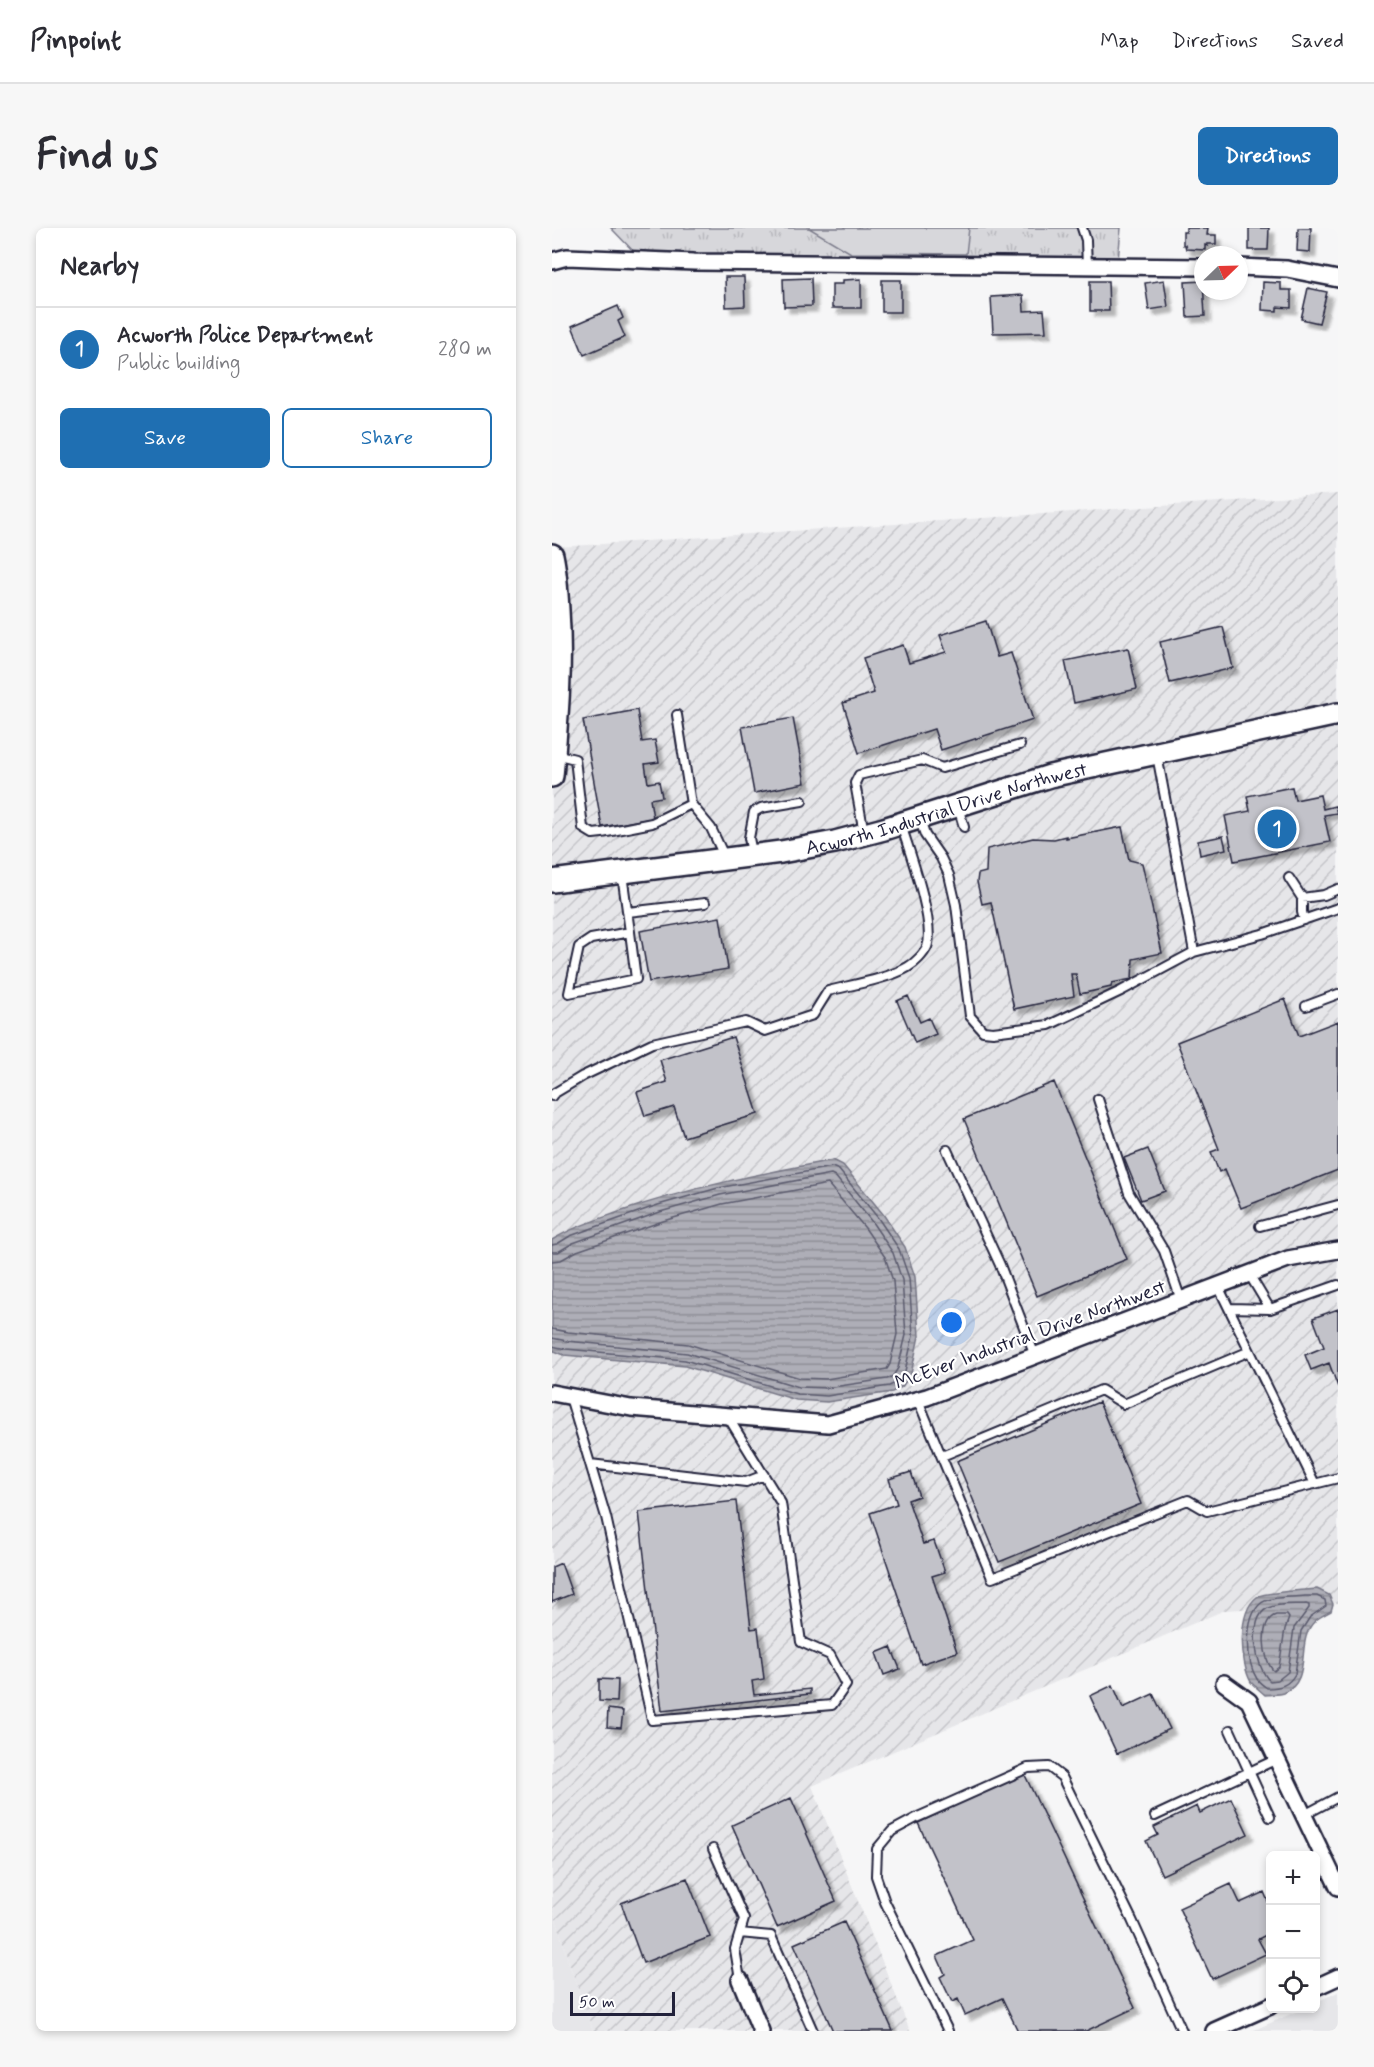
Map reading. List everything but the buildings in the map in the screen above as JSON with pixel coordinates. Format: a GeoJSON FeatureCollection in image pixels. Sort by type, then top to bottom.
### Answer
{"type":"FeatureCollection","features":[{"type":"Feature","properties":{"kind":"street"},"geometry":{"type":"LineString","coordinates":[[552,261],[567,257],[694,262],[1194,267]]}},
{"type":"Feature","properties":{"kind":"street"},"geometry":{"type":"LineString","coordinates":[[1248,267],[1287,268],[1338,279]]}},
{"type":"Feature","properties":{"kind":"street"},"geometry":{"type":"LineString","coordinates":[[552,555],[558,597],[560,636],[559,696],[552,776]]}},
{"type":"Feature","properties":{"kind":"street","name":"Acworth Industrial Drive Northwest"},"geometry":{"type":"LineString","coordinates":[[552,881],[815,846],[864,835],[1050,776],[1338,714]]}},
{"type":"Feature","properties":{"kind":"street","name":"McEver Industrial Drive Northwest"},"geometry":{"type":"LineString","coordinates":[[552,1393],[631,1408],[828,1424],[918,1400],[1288,1259],[1338,1250]]}},
{"type":"Feature","properties":{"kind":"street"},"geometry":{"type":"LineString","coordinates":[[1224,1683],[1249,1701],[1338,1887]]}},
{"type":"Feature","properties":{"kind":"street"},"geometry":{"type":"LineString","coordinates":[[1320,1985],[1338,1977]]}},
{"type":"Feature","properties":{"kind":"street"},"geometry":{"type":"LineString","coordinates":[[740,1980],[761,2031]]}},
{"type":"Feature","properties":{"kind":"street"},"geometry":{"type":"LineString","coordinates":[[1214,2031],[1266,2008]]}},
{"type":"Feature","properties":{"kind":"lane"},"geometry":{"type":"LineString","coordinates":[[1082,228],[1087,244],[1087,267]]}},
{"type":"Feature","properties":{"kind":"lane"},"geometry":{"type":"LineString","coordinates":[[677,715],[691,804],[711,828],[726,859]]}},
{"type":"Feature","properties":{"kind":"lane"},"geometry":{"type":"LineString","coordinates":[[864,835],[855,783],[859,775],[922,760],[942,768],[1020,745]]}},
{"type":"Feature","properties":{"kind":"lane"},"geometry":{"type":"LineString","coordinates":[[1156,753],[1194,952]]}},
{"type":"Feature","properties":{"kind":"lane"},"geometry":{"type":"LineString","coordinates":[[554,754],[575,759],[583,828],[593,834],[652,824],[691,804]]}},
{"type":"Feature","properties":{"kind":"lane"},"geometry":{"type":"LineString","coordinates":[[752,856],[749,838],[754,812],[761,808],[802,801]]}},
{"type":"Feature","properties":{"kind":"lane"},"geometry":{"type":"LineString","coordinates":[[958,806],[964,827]]}},
{"type":"Feature","properties":{"kind":"lane"},"geometry":{"type":"LineString","coordinates":[[910,821],[941,858],[949,875],[956,905],[970,1016],[983,1031],[993,1032],[1049,1025],[1121,991],[1194,952],[1338,908]]}},
{"type":"Feature","properties":{"kind":"lane"},"geometry":{"type":"LineString","coordinates":[[552,1096],[583,1076],[652,1043],[746,1022],[765,1031],[813,1016],[828,991],[897,972],[910,966],[927,946],[928,928],[910,821]]}},
{"type":"Feature","properties":{"kind":"lane"},"geometry":{"type":"LineString","coordinates":[[622,872],[628,912],[636,979],[569,993],[579,947],[591,939],[630,932]]}},
{"type":"Feature","properties":{"kind":"lane"},"geometry":{"type":"LineString","coordinates":[[1289,878],[1302,898],[1304,920]]}},
{"type":"Feature","properties":{"kind":"lane"},"geometry":{"type":"LineString","coordinates":[[1302,898],[1324,895],[1338,889]]}},
{"type":"Feature","properties":{"kind":"lane"},"geometry":{"type":"LineString","coordinates":[[628,912],[705,903]]}},
{"type":"Feature","properties":{"kind":"lane"},"geometry":{"type":"LineString","coordinates":[[1306,1006],[1338,994]]}},
{"type":"Feature","properties":{"kind":"lane"},"geometry":{"type":"LineString","coordinates":[[1098,1099],[1129,1193],[1164,1251],[1181,1300]]}},
{"type":"Feature","properties":{"kind":"lane"},"geometry":{"type":"LineString","coordinates":[[947,1150],[1000,1265],[1035,1356]]}},
{"type":"Feature","properties":{"kind":"lane"},"geometry":{"type":"LineString","coordinates":[[1260,1226],[1338,1205]]}},
{"type":"Feature","properties":{"kind":"lane"},"geometry":{"type":"LineString","coordinates":[[1249,1274],[1270,1309]]}},
{"type":"Feature","properties":{"kind":"lane"},"geometry":{"type":"LineString","coordinates":[[1230,1308],[1270,1309],[1338,1285]]}},
{"type":"Feature","properties":{"kind":"lane"},"geometry":{"type":"LineString","coordinates":[[1218,1286],[1315,1484]]}},
{"type":"Feature","properties":{"kind":"lane"},"geometry":{"type":"LineString","coordinates":[[942,1456],[1101,1390],[1124,1404],[1250,1351]]}},
{"type":"Feature","properties":{"kind":"lane"},"geometry":{"type":"LineString","coordinates":[[570,1397],[606,1517],[652,1720],[832,1705],[846,1685],[830,1655],[801,1642],[781,1503],[728,1416]]}},
{"type":"Feature","properties":{"kind":"lane"},"geometry":{"type":"LineString","coordinates":[[918,1400],[992,1578],[1188,1500],[1207,1511],[1338,1478]]}},
{"type":"Feature","properties":{"kind":"lane"},"geometry":{"type":"LineString","coordinates":[[590,1464],[746,1482],[764,1476]]}},
{"type":"Feature","properties":{"kind":"lane"},"geometry":{"type":"LineString","coordinates":[[1230,1730],[1270,1817]]}},
{"type":"Feature","properties":{"kind":"lane"},"geometry":{"type":"LineString","coordinates":[[1155,1816],[1277,1759]]}},
{"type":"Feature","properties":{"kind":"lane"},"geometry":{"type":"LineString","coordinates":[[948,2031],[885,1902],[876,1876],[878,1849],[892,1831],[918,1816],[1028,1768],[1049,1767],[1062,1777],[1132,1920],[1182,2031]]}},
{"type":"Feature","properties":{"kind":"lane"},"geometry":{"type":"LineString","coordinates":[[1304,1815],[1338,1797]]}},
{"type":"Feature","properties":{"kind":"lane"},"geometry":{"type":"LineString","coordinates":[[713,1849],[744,1919],[735,1949],[740,1980]]}},
{"type":"Feature","properties":{"kind":"lane"},"geometry":{"type":"LineString","coordinates":[[740,1933],[771,1936],[813,2031]]}},
{"type":"Feature","properties":{"kind":"shaded area"},"geometry":{"type":"Polygon","coordinates":[[[1338,494],[1338,1603],[1225,1610],[812,1786],[910,2031],[593,2031],[552,1905],[552,600],[558,547],[1338,494]]]}},
{"type":"Feature","properties":{"kind":"shaded area"},"geometry":{"type":"Polygon","coordinates":[[[552,1905],[569,1963],[593,2031],[552,2031],[552,1905]]]}},
{"type":"Feature","properties":{"kind":"shaded area"},"geometry":{"type":"Polygon","coordinates":[[[1338,1992],[1338,2031],[1252,2031],[1293,2013],[1320,2013],[1320,2000],[1338,1992]]]}},
{"type":"Feature","properties":{"kind":"green space"},"geometry":{"type":"Polygon","coordinates":[[[611,228],[1121,228],[1118,261],[638,256],[611,228]]]}},
{"type":"Feature","properties":{"kind":"green space"},"geometry":{"type":"Polygon","coordinates":[[[809,228],[969,228],[966,254],[851,253],[809,228]]]}},
{"type":"Feature","properties":{"kind":"water"},"geometry":{"type":"Polygon","coordinates":[[[833,1160],[843,1165],[883,1214],[905,1247],[915,1277],[919,1336],[911,1374],[902,1387],[892,1392],[827,1402],[796,1400],[685,1366],[564,1355],[552,1350],[552,1240],[593,1221],[672,1195],[833,1160]]]}},
{"type":"Feature","properties":{"kind":"water"},"geometry":{"type":"Polygon","coordinates":[[[1317,1589],[1329,1595],[1333,1604],[1331,1611],[1317,1620],[1309,1629],[1299,1679],[1284,1693],[1265,1695],[1251,1682],[1244,1663],[1242,1638],[1246,1614],[1251,1604],[1261,1595],[1317,1589]]]}},
{"type":"Feature","properties":{"kind":"place","name":"Acworth Police Department"},"geometry":{"type":"Point","coordinates":[1277,829]}}]}
